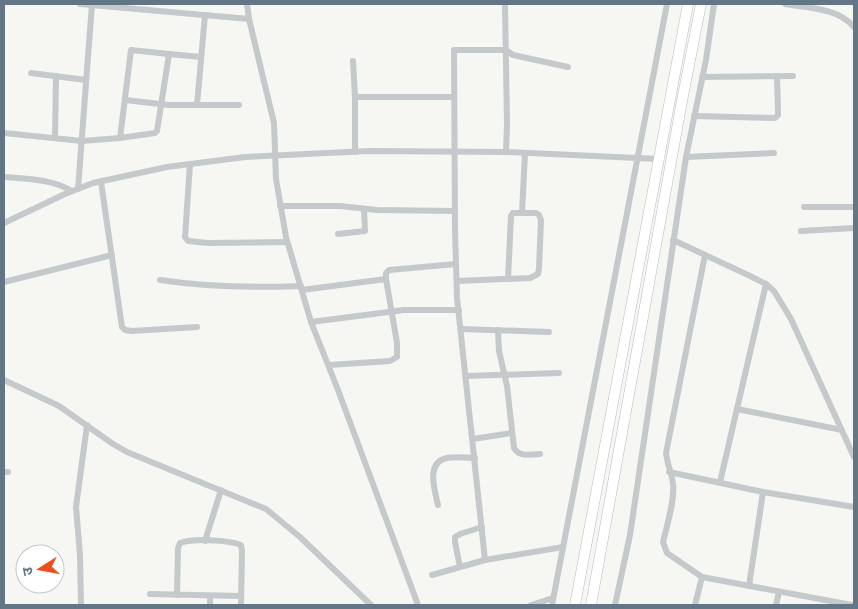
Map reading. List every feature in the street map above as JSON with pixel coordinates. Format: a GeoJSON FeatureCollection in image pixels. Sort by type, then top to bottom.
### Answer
{"type":"FeatureCollection","features":[{"type":"Feature","properties":{"kind":"highway"},"geometry":{"type":"LineString","coordinates":[[576,605],[688,4]]}},
{"type":"Feature","properties":{"kind":"highway"},"geometry":{"type":"LineString","coordinates":[[591,605],[701,4]]}},
{"type":"Feature","properties":{"kind":"street"},"geometry":{"type":"LineString","coordinates":[[80,4],[249,19]]}},
{"type":"Feature","properties":{"kind":"street"},"geometry":{"type":"LineString","coordinates":[[75,190],[82,141],[92,4]]}},
{"type":"Feature","properties":{"kind":"street"},"geometry":{"type":"LineString","coordinates":[[168,4],[168,12]]}},
{"type":"Feature","properties":{"kind":"street"},"geometry":{"type":"LineString","coordinates":[[247,4],[274,123],[274,155],[280,206],[301,288],[311,322],[329,365],[418,605]]}},
{"type":"Feature","properties":{"kind":"street"},"geometry":{"type":"LineString","coordinates":[[505,4],[506,152]]}},
{"type":"Feature","properties":{"kind":"street"},"geometry":{"type":"LineString","coordinates":[[531,605],[553,602],[667,4]]}},
{"type":"Feature","properties":{"kind":"street"},"geometry":{"type":"LineString","coordinates":[[615,605],[630,535],[686,157],[714,4]]}},
{"type":"Feature","properties":{"kind":"street"},"geometry":{"type":"LineString","coordinates":[[785,4],[834,13],[848,20],[854,28]]}},
{"type":"Feature","properties":{"kind":"street"},"geometry":{"type":"LineString","coordinates":[[197,105],[205,15]]}},
{"type":"Feature","properties":{"kind":"street"},"geometry":{"type":"LineString","coordinates":[[120,138],[131,50],[202,57]]}},
{"type":"Feature","properties":{"kind":"street"},"geometry":{"type":"LineString","coordinates":[[485,560],[456,281],[454,50],[506,50],[513,55],[568,67]]}},
{"type":"Feature","properties":{"kind":"street"},"geometry":{"type":"LineString","coordinates":[[4,133],[82,141],[155,133],[169,54]]}},
{"type":"Feature","properties":{"kind":"street"},"geometry":{"type":"LineString","coordinates":[[353,61],[355,152]]}},
{"type":"Feature","properties":{"kind":"street"},"geometry":{"type":"LineString","coordinates":[[31,73],[86,80]]}},
{"type":"Feature","properties":{"kind":"street"},"geometry":{"type":"LineString","coordinates":[[55,138],[56,76]]}},
{"type":"Feature","properties":{"kind":"street"},"geometry":{"type":"LineString","coordinates":[[694,116],[775,118],[778,115],[777,76]]}},
{"type":"Feature","properties":{"kind":"street"},"geometry":{"type":"LineString","coordinates":[[702,77],[793,76]]}},
{"type":"Feature","properties":{"kind":"street"},"geometry":{"type":"LineString","coordinates":[[355,97],[454,97]]}},
{"type":"Feature","properties":{"kind":"street"},"geometry":{"type":"LineString","coordinates":[[125,100],[161,104],[239,105]]}},
{"type":"Feature","properties":{"kind":"street"},"geometry":{"type":"LineString","coordinates":[[4,223],[75,190],[101,182],[167,167],[274,155],[355,152],[506,152],[659,159]]}},
{"type":"Feature","properties":{"kind":"street"},"geometry":{"type":"LineString","coordinates":[[522,212],[525,153]]}},
{"type":"Feature","properties":{"kind":"street"},"geometry":{"type":"LineString","coordinates":[[686,157],[774,154]]}},
{"type":"Feature","properties":{"kind":"street"},"geometry":{"type":"LineString","coordinates":[[190,164],[186,232],[188,241],[288,242]]}},
{"type":"Feature","properties":{"kind":"street"},"geometry":{"type":"LineString","coordinates":[[4,177],[50,182],[75,190]]}},
{"type":"Feature","properties":{"kind":"street"},"geometry":{"type":"LineString","coordinates":[[101,182],[122,327],[125,330],[197,327]]}},
{"type":"Feature","properties":{"kind":"street"},"geometry":{"type":"LineString","coordinates":[[280,206],[348,206],[364,209],[455,211]]}},
{"type":"Feature","properties":{"kind":"street"},"geometry":{"type":"LineString","coordinates":[[804,207],[854,207]]}},
{"type":"Feature","properties":{"kind":"street"},"geometry":{"type":"LineString","coordinates":[[338,234],[364,231],[364,209]]}},
{"type":"Feature","properties":{"kind":"street"},"geometry":{"type":"LineString","coordinates":[[456,281],[508,279],[534,277],[538,274],[540,268],[540,220],[539,215],[536,213],[513,213],[511,216],[508,279]]}},
{"type":"Feature","properties":{"kind":"street"},"geometry":{"type":"LineString","coordinates":[[801,231],[854,228]]}},
{"type":"Feature","properties":{"kind":"street"},"geometry":{"type":"LineString","coordinates":[[673,240],[766,284],[774,292],[783,303],[791,319],[854,456]]}},
{"type":"Feature","properties":{"kind":"street"},"geometry":{"type":"LineString","coordinates":[[4,282],[112,255]]}},
{"type":"Feature","properties":{"kind":"street"},"geometry":{"type":"LineString","coordinates":[[705,255],[666,453],[669,472],[673,482],[673,492],[663,542],[667,553],[702,577],[852,605]]}},
{"type":"Feature","properties":{"kind":"street"},"geometry":{"type":"LineString","coordinates":[[329,365],[394,360],[397,357],[398,351],[386,273],[394,269],[456,264]]}},
{"type":"Feature","properties":{"kind":"street"},"geometry":{"type":"LineString","coordinates":[[160,280],[211,286],[301,288],[386,279]]}},
{"type":"Feature","properties":{"kind":"street"},"geometry":{"type":"LineString","coordinates":[[720,482],[766,284]]}},
{"type":"Feature","properties":{"kind":"street"},"geometry":{"type":"LineString","coordinates":[[311,322],[412,309],[459,310]]}},
{"type":"Feature","properties":{"kind":"street"},"geometry":{"type":"LineString","coordinates":[[461,328],[549,332]]}},
{"type":"Feature","properties":{"kind":"street"},"geometry":{"type":"LineString","coordinates":[[498,330],[499,351],[516,452],[522,455],[540,454]]}},
{"type":"Feature","properties":{"kind":"street"},"geometry":{"type":"LineString","coordinates":[[466,376],[559,373]]}},
{"type":"Feature","properties":{"kind":"street"},"geometry":{"type":"LineString","coordinates":[[4,380],[59,406],[127,452],[266,509],[300,537],[371,605]]}},
{"type":"Feature","properties":{"kind":"street"},"geometry":{"type":"LineString","coordinates":[[737,408],[842,430]]}},
{"type":"Feature","properties":{"kind":"street"},"geometry":{"type":"LineString","coordinates":[[81,605],[80,555],[76,507],[87,425]]}},
{"type":"Feature","properties":{"kind":"street"},"geometry":{"type":"LineString","coordinates":[[473,439],[512,433]]}},
{"type":"Feature","properties":{"kind":"street"},"geometry":{"type":"LineString","coordinates":[[438,505],[433,485],[436,465],[439,460],[475,458]]}},
{"type":"Feature","properties":{"kind":"street"},"geometry":{"type":"LineString","coordinates":[[669,472],[763,492],[854,507]]}},
{"type":"Feature","properties":{"kind":"street"},"geometry":{"type":"LineString","coordinates":[[205,541],[221,490]]}},
{"type":"Feature","properties":{"kind":"street"},"geometry":{"type":"LineString","coordinates":[[749,586],[763,492]]}},
{"type":"Feature","properties":{"kind":"street"},"geometry":{"type":"LineString","coordinates":[[460,567],[454,542],[455,537],[482,527]]}},
{"type":"Feature","properties":{"kind":"street"},"geometry":{"type":"LineString","coordinates":[[177,595],[178,548],[180,543],[205,541],[236,543],[241,545],[241,605]]}},
{"type":"Feature","properties":{"kind":"street"},"geometry":{"type":"LineString","coordinates":[[432,575],[485,560],[563,547]]}},
{"type":"Feature","properties":{"kind":"street"},"geometry":{"type":"LineString","coordinates":[[695,605],[702,577]]}},
{"type":"Feature","properties":{"kind":"street"},"geometry":{"type":"LineString","coordinates":[[776,605],[779,592]]}},
{"type":"Feature","properties":{"kind":"street"},"geometry":{"type":"LineString","coordinates":[[150,594],[241,596]]}},
{"type":"Feature","properties":{"kind":"street"},"geometry":{"type":"LineString","coordinates":[[210,596],[210,605]]}},
{"type":"Feature","properties":{"kind":"street"},"geometry":{"type":"LineString","coordinates":[[807,605],[809,597]]}}]}
